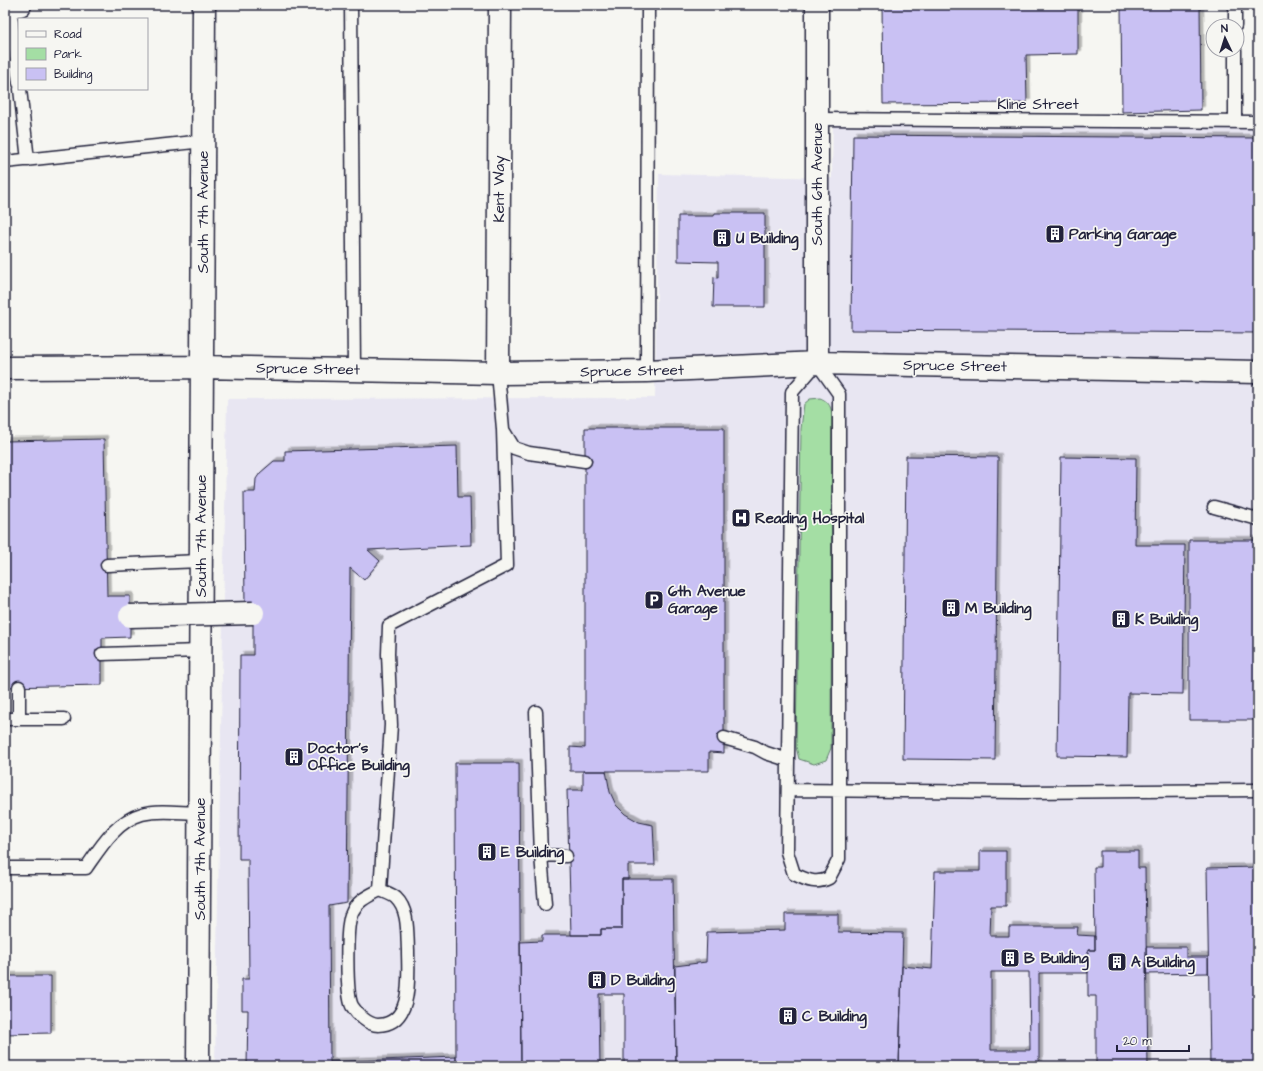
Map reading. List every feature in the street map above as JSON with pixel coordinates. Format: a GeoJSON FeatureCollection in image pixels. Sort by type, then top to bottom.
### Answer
{"type":"FeatureCollection","features":[{"type":"Feature","properties":{"kind":"street","name":"South 7th Avenue"},"geometry":{"type":"LineString","coordinates":[[198,1066],[204,5]]}},
{"type":"Feature","properties":{"kind":"street","name":"Kent Way"},"geometry":{"type":"LineString","coordinates":[[498,373],[500,5]]}},
{"type":"Feature","properties":{"kind":"street","name":"South 6th Avenue"},"geometry":{"type":"LineString","coordinates":[[817,5],[817,364]]}},
{"type":"Feature","properties":{"kind":"street","name":"Spruce Street"},"geometry":{"type":"LineString","coordinates":[[5,368],[202,367],[498,373],[648,371],[817,364],[1258,372]]}},
{"type":"Feature","properties":{"kind":"street"},"geometry":{"type":"LineString","coordinates":[[130,616],[253,613]]}},
{"type":"Feature","properties":{"kind":"lane"},"geometry":{"type":"LineString","coordinates":[[351,5],[354,369]]}},
{"type":"Feature","properties":{"kind":"lane"},"geometry":{"type":"LineString","coordinates":[[648,5],[648,371]]}},
{"type":"Feature","properties":{"kind":"lane"},"geometry":{"type":"LineString","coordinates":[[1235,5],[1235,18]]}},
{"type":"Feature","properties":{"kind":"lane"},"geometry":{"type":"LineString","coordinates":[[11,6],[18,73]]}},
{"type":"Feature","properties":{"kind":"lane"},"geometry":{"type":"LineString","coordinates":[[1235,58],[1235,121]]}},
{"type":"Feature","properties":{"kind":"lane"},"geometry":{"type":"LineString","coordinates":[[20,90],[28,160]]}},
{"type":"Feature","properties":{"kind":"lane","name":"Kline Street"},"geometry":{"type":"LineString","coordinates":[[818,119],[1258,122]]}},
{"type":"Feature","properties":{"kind":"lane"},"geometry":{"type":"LineString","coordinates":[[5,162],[204,141]]}},
{"type":"Feature","properties":{"kind":"lane"},"geometry":{"type":"LineString","coordinates":[[817,364],[839,394],[840,790],[839,859],[829,878],[818,883],[805,880],[794,874],[789,863],[787,852],[792,392],[817,364]]}},
{"type":"Feature","properties":{"kind":"lane"},"geometry":{"type":"LineString","coordinates":[[380,890],[391,726],[388,654],[389,626],[507,565],[503,430],[498,373]]}},
{"type":"Feature","properties":{"kind":"lane"},"geometry":{"type":"LineString","coordinates":[[503,430],[514,448],[529,453],[585,461]]}},
{"type":"Feature","properties":{"kind":"lane"},"geometry":{"type":"LineString","coordinates":[[1214,507],[1258,520]]}},
{"type":"Feature","properties":{"kind":"lane"},"geometry":{"type":"LineString","coordinates":[[107,565],[200,561]]}},
{"type":"Feature","properties":{"kind":"lane"},"geometry":{"type":"LineString","coordinates":[[102,654],[201,651]]}},
{"type":"Feature","properties":{"kind":"lane"},"geometry":{"type":"LineString","coordinates":[[19,687],[19,719]]}},
{"type":"Feature","properties":{"kind":"lane"},"geometry":{"type":"LineString","coordinates":[[536,712],[541,856],[545,904]]}},
{"type":"Feature","properties":{"kind":"lane"},"geometry":{"type":"LineString","coordinates":[[5,719],[64,719]]}},
{"type":"Feature","properties":{"kind":"lane"},"geometry":{"type":"LineString","coordinates":[[724,738],[755,747],[766,753],[788,760]]}},
{"type":"Feature","properties":{"kind":"lane"},"geometry":{"type":"LineString","coordinates":[[788,790],[1258,790]]}},
{"type":"Feature","properties":{"kind":"lane"},"geometry":{"type":"LineString","coordinates":[[5,868],[86,868],[105,841],[130,819],[142,814],[159,812],[200,813]]}},
{"type":"Feature","properties":{"kind":"lane"},"geometry":{"type":"LineString","coordinates":[[541,856],[566,856]]}},
{"type":"Feature","properties":{"kind":"lane"},"geometry":{"type":"LineString","coordinates":[[380,890],[396,898],[404,912],[407,931],[408,980],[405,1006],[397,1018],[385,1025],[375,1025],[362,1018],[352,1005],[348,980],[349,933],[351,915],[361,899],[380,890]]}},
{"type":"Feature","properties":{"kind":"shaded area","name":"Reading Hospital"},"geometry":{"type":"Polygon","coordinates":[[[833,118],[1258,124],[1258,1066],[215,1066],[227,399],[655,398],[659,174],[832,178],[833,118]]]}},
{"type":"Feature","properties":{"kind":"green space"},"geometry":{"type":"Polygon","coordinates":[[[820,398],[830,406],[832,416],[831,748],[826,760],[814,764],[799,759],[796,747],[801,429],[804,404],[810,399],[820,398]]]}},
{"type":"Feature","properties":{"kind":"building"},"geometry":{"type":"Polygon","coordinates":[[[882,5],[1078,5],[1078,54],[1026,55],[1027,103],[883,104],[882,5]]]}},
{"type":"Feature","properties":{"kind":"building"},"geometry":{"type":"Polygon","coordinates":[[[1121,5],[1200,5],[1201,110],[1122,112],[1121,5]]]}},
{"type":"Feature","properties":{"kind":"building","name":"Parking Garage"},"geometry":{"type":"Polygon","coordinates":[[[853,135],[1258,138],[1258,333],[851,330],[853,135]]]}},
{"type":"Feature","properties":{"kind":"building","name":"U Building"},"geometry":{"type":"Polygon","coordinates":[[[715,213],[765,213],[765,307],[713,307],[714,277],[718,278],[718,262],[678,261],[678,216],[714,216],[715,213]]]}},
{"type":"Feature","properties":{"kind":"building","name":"6th Avenue Garage"},"geometry":{"type":"Polygon","coordinates":[[[585,428],[724,428],[724,753],[709,752],[709,771],[570,771],[570,747],[585,748],[585,428]]]}},
{"type":"Feature","properties":{"kind":"building"},"geometry":{"type":"Polygon","coordinates":[[[104,439],[107,596],[130,596],[130,637],[102,638],[102,685],[5,687],[5,441],[104,439]]]}},
{"type":"Feature","properties":{"kind":"building","name":"Doctor's Office Building"},"geometry":{"type":"Polygon","coordinates":[[[457,446],[458,497],[470,497],[471,545],[368,550],[380,561],[364,580],[350,568],[347,903],[329,906],[330,1062],[355,1061],[355,1066],[247,1066],[248,1010],[242,1010],[242,979],[249,979],[248,859],[239,859],[240,655],[253,655],[253,613],[245,609],[244,492],[255,492],[256,479],[260,473],[274,461],[285,461],[285,451],[457,446]]]}},
{"type":"Feature","properties":{"kind":"building","name":"M Building"},"geometry":{"type":"Polygon","coordinates":[[[906,456],[998,457],[995,760],[903,759],[906,456]]]}},
{"type":"Feature","properties":{"kind":"building","name":"K Building"},"geometry":{"type":"Polygon","coordinates":[[[1061,457],[1136,458],[1135,545],[1185,545],[1183,694],[1128,693],[1127,757],[1057,756],[1061,457]]]}},
{"type":"Feature","properties":{"kind":"building"},"geometry":{"type":"Polygon","coordinates":[[[1189,540],[1258,540],[1258,720],[1189,720],[1189,540]]]}},
{"type":"Feature","properties":{"kind":"building","name":"E Building"},"geometry":{"type":"Polygon","coordinates":[[[455,763],[519,763],[521,1066],[456,1066],[455,763]]]}},
{"type":"Feature","properties":{"kind":"building"},"geometry":{"type":"Polygon","coordinates":[[[583,771],[606,771],[610,792],[616,805],[625,814],[639,822],[653,825],[655,865],[628,865],[628,879],[622,879],[622,929],[601,929],[601,935],[571,935],[567,790],[583,790],[583,771]]]}},
{"type":"Feature","properties":{"kind":"building","name":"B Building"},"geometry":{"type":"Polygon","coordinates":[[[980,851],[1006,851],[1006,906],[991,906],[990,936],[1009,936],[1009,927],[1078,927],[1077,935],[1095,936],[1095,950],[1088,950],[1088,973],[1039,973],[1039,1066],[899,1066],[902,966],[932,969],[935,871],[980,871],[980,851]],[[991,972],[991,1050],[1030,1050],[1029,972],[991,972]]]}},
{"type":"Feature","properties":{"kind":"building","name":"A Building"},"geometry":{"type":"Polygon","coordinates":[[[1100,851],[1138,851],[1138,868],[1145,868],[1148,1066],[1096,1066],[1096,996],[1088,996],[1088,950],[1095,950],[1094,867],[1100,867],[1100,851]]]}},
{"type":"Feature","properties":{"kind":"building"},"geometry":{"type":"Polygon","coordinates":[[[1258,867],[1258,1066],[1210,1066],[1207,868],[1258,867]]]}},
{"type":"Feature","properties":{"kind":"building","name":"D Building"},"geometry":{"type":"Polygon","coordinates":[[[622,879],[673,879],[676,1066],[624,1066],[624,994],[599,994],[600,1066],[521,1066],[520,942],[542,941],[542,935],[601,935],[601,929],[622,929],[622,879]]]}},
{"type":"Feature","properties":{"kind":"building","name":"C Building"},"geometry":{"type":"Polygon","coordinates":[[[785,914],[838,914],[838,932],[903,933],[899,1066],[676,1066],[675,966],[706,962],[707,932],[785,930],[785,914]]]}},
{"type":"Feature","properties":{"kind":"building"},"geometry":{"type":"Polygon","coordinates":[[[1146,947],[1186,947],[1186,957],[1208,957],[1208,973],[1146,974],[1146,947]]]}},
{"type":"Feature","properties":{"kind":"building"},"geometry":{"type":"Polygon","coordinates":[[[5,976],[51,976],[51,1033],[5,1034],[5,976]]]}},
{"type":"Feature","properties":{"kind":"building"},"geometry":{"type":"Polygon","coordinates":[[[456,1057],[456,1066],[355,1066],[355,1061],[456,1057]]]}},
{"type":"Feature","properties":{"kind":"place","name":"Parking Garage"},"geometry":{"type":"Point","coordinates":[1055,234]}},
{"type":"Feature","properties":{"kind":"place","name":"U Building"},"geometry":{"type":"Point","coordinates":[722,238]}},
{"type":"Feature","properties":{"kind":"place","name":"Reading Hospital"},"geometry":{"type":"Point","coordinates":[741,518]}},
{"type":"Feature","properties":{"kind":"place","name":"6th Avenue Garage"},"geometry":{"type":"Point","coordinates":[654,600]}},
{"type":"Feature","properties":{"kind":"place","name":"M Building"},"geometry":{"type":"Point","coordinates":[951,608]}},
{"type":"Feature","properties":{"kind":"place","name":"K Building"},"geometry":{"type":"Point","coordinates":[1121,619]}},
{"type":"Feature","properties":{"kind":"place","name":"Doctor's Office Building"},"geometry":{"type":"Point","coordinates":[294,757]}},
{"type":"Feature","properties":{"kind":"place","name":"E Building"},"geometry":{"type":"Point","coordinates":[487,852]}},
{"type":"Feature","properties":{"kind":"place","name":"B Building"},"geometry":{"type":"Point","coordinates":[1010,958]}},
{"type":"Feature","properties":{"kind":"place","name":"A Building"},"geometry":{"type":"Point","coordinates":[1117,962]}},
{"type":"Feature","properties":{"kind":"place","name":"D Building"},"geometry":{"type":"Point","coordinates":[597,980]}},
{"type":"Feature","properties":{"kind":"place","name":"C Building"},"geometry":{"type":"Point","coordinates":[788,1016]}}]}
